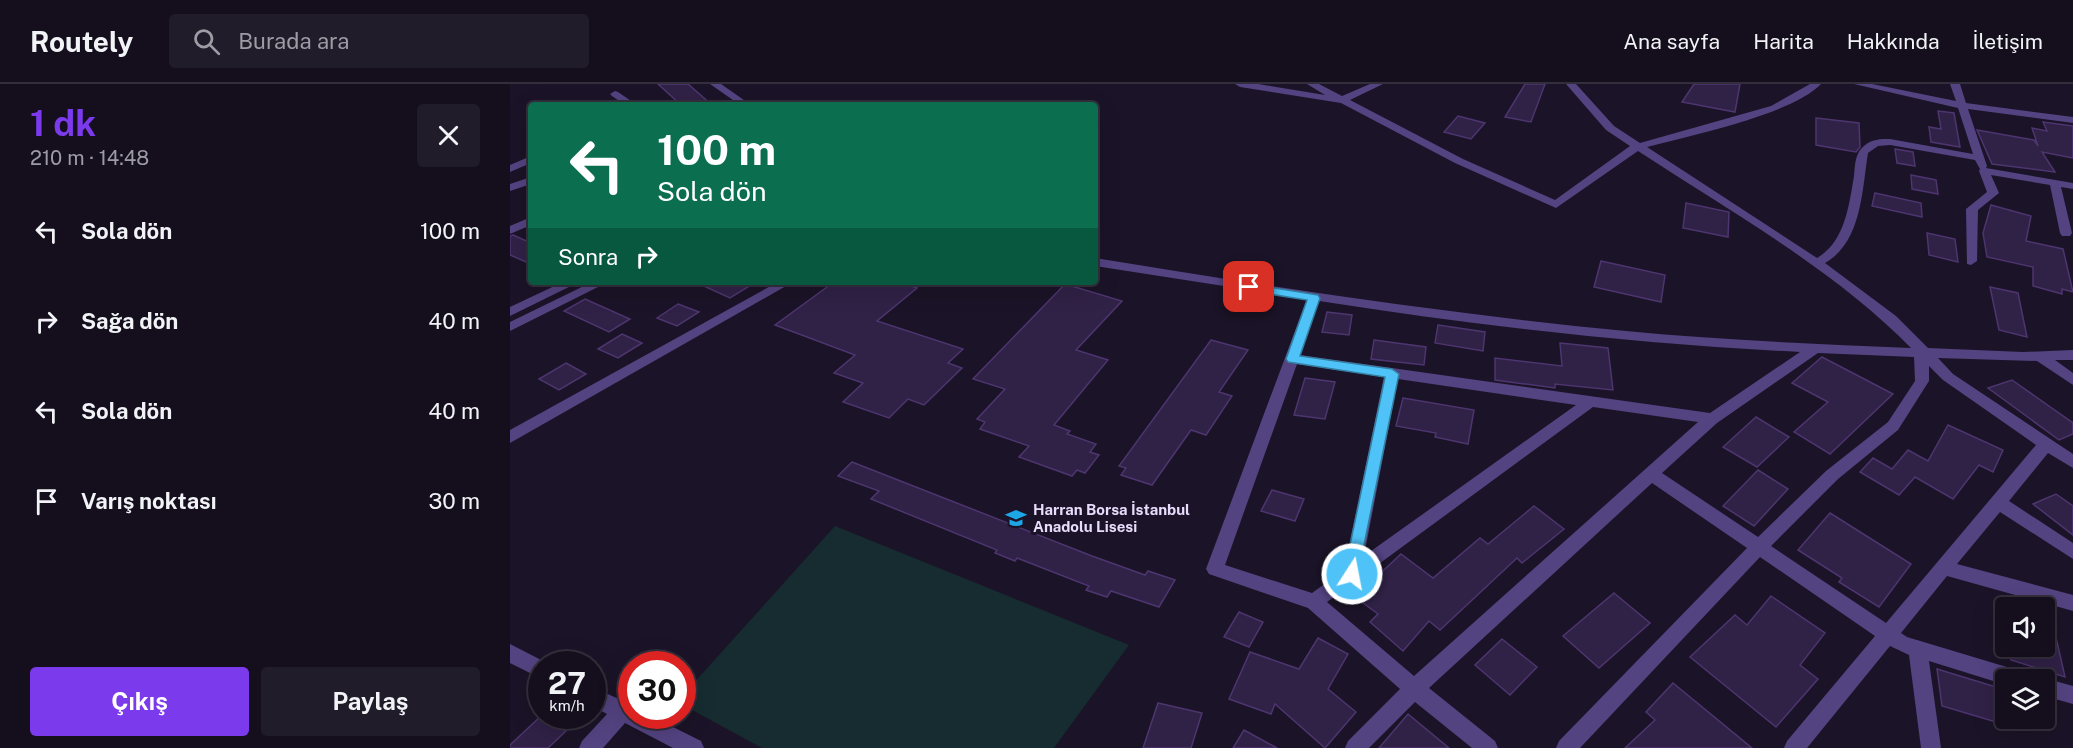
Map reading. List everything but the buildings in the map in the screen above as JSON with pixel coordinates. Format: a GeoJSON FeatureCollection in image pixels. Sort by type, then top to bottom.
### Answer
{"type":"FeatureCollection","features":[{"type":"Feature","properties":{"kind":"street"},"geometry":{"type":"LineString","coordinates":[[715,84],[742,102]]}},
{"type":"Feature","properties":{"kind":"street"},"geometry":{"type":"LineString","coordinates":[[1240,84],[1341,100],[1378,84]]}},
{"type":"Feature","properties":{"kind":"street"},"geometry":{"type":"LineString","coordinates":[[1312,84],[1459,161],[1556,205],[1615,160],[1636,147],[1774,108],[1801,95],[1816,84]]}},
{"type":"Feature","properties":{"kind":"street"},"geometry":{"type":"LineString","coordinates":[[1571,84],[1598,116],[1636,147],[1720,198],[1817,263],[1892,319],[1921,352],[1948,377],[2073,462]]}},
{"type":"Feature","properties":{"kind":"street"},"geometry":{"type":"LineString","coordinates":[[1859,84],[1964,106],[2073,120]]}},
{"type":"Feature","properties":{"kind":"street"},"geometry":{"type":"LineString","coordinates":[[1955,84],[1993,193],[1972,209],[1971,261]]}},
{"type":"Feature","properties":{"kind":"street"},"geometry":{"type":"LineString","coordinates":[[615,94],[628,102]]}},
{"type":"Feature","properties":{"kind":"street"},"geometry":{"type":"LineString","coordinates":[[1817,263],[1833,254],[1844,235],[1852,210],[1863,153],[1867,147],[1880,142],[1890,142],[1979,158]]}},
{"type":"Feature","properties":{"kind":"street"},"geometry":{"type":"LineString","coordinates":[[510,169],[528,160]]}},
{"type":"Feature","properties":{"kind":"street"},"geometry":{"type":"LineString","coordinates":[[1984,171],[2073,186]]}},
{"type":"Feature","properties":{"kind":"street"},"geometry":{"type":"LineString","coordinates":[[510,188],[528,181]]}},
{"type":"Feature","properties":{"kind":"street"},"geometry":{"type":"LineString","coordinates":[[2055,184],[2066,233]]}},
{"type":"Feature","properties":{"kind":"street"},"geometry":{"type":"LineString","coordinates":[[510,230],[528,221]]}},
{"type":"Feature","properties":{"kind":"street"},"geometry":{"type":"LineString","coordinates":[[1098,262],[1314,298],[1548,327],[1705,342],[2041,357],[2073,355]]}},
{"type":"Feature","properties":{"kind":"street"},"geometry":{"type":"LineString","coordinates":[[510,312],[567,285]]}},
{"type":"Feature","properties":{"kind":"street"},"geometry":{"type":"LineString","coordinates":[[510,327],[596,285]]}},
{"type":"Feature","properties":{"kind":"street"},"geometry":{"type":"LineString","coordinates":[[510,437],[782,285]]}},
{"type":"Feature","properties":{"kind":"street"},"geometry":{"type":"LineString","coordinates":[[1314,298],[1215,569],[1314,602],[1414,689],[1488,748]]}},
{"type":"Feature","properties":{"kind":"street"},"geometry":{"type":"LineString","coordinates":[[1355,748],[1414,689],[1712,419],[1817,347]]}},
{"type":"Feature","properties":{"kind":"street"},"geometry":{"type":"LineString","coordinates":[[1566,748],[1758,548],[1832,475],[1893,426],[1922,381],[1921,352]]}},
{"type":"Feature","properties":{"kind":"street"},"geometry":{"type":"LineString","coordinates":[[2041,357],[2073,380]]}},
{"type":"Feature","properties":{"kind":"street"},"geometry":{"type":"LineString","coordinates":[[1292,359],[1712,419]]}},
{"type":"Feature","properties":{"kind":"street"},"geometry":{"type":"LineString","coordinates":[[1352,574],[1392,374]]}},
{"type":"Feature","properties":{"kind":"street"},"geometry":{"type":"LineString","coordinates":[[1922,381],[1948,377]]}},
{"type":"Feature","properties":{"kind":"street"},"geometry":{"type":"LineString","coordinates":[[1314,602],[1590,402]]}},
{"type":"Feature","properties":{"kind":"street"},"geometry":{"type":"LineString","coordinates":[[1794,748],[1890,636],[2047,443]]}},
{"type":"Feature","properties":{"kind":"street"},"geometry":{"type":"LineString","coordinates":[[1651,474],[1902,644],[1995,672]]}},
{"type":"Feature","properties":{"kind":"street"},"geometry":{"type":"LineString","coordinates":[[1998,502],[2073,552]]}},
{"type":"Feature","properties":{"kind":"street"},"geometry":{"type":"LineString","coordinates":[[1945,568],[2073,603]]}},
{"type":"Feature","properties":{"kind":"street"},"geometry":{"type":"LineString","coordinates":[[1918,649],[1931,748]]}},
{"type":"Feature","properties":{"kind":"street"},"geometry":{"type":"LineString","coordinates":[[510,653],[528,663]]}},
{"type":"Feature","properties":{"kind":"street"},"geometry":{"type":"LineString","coordinates":[[2055,690],[2073,695]]}},
{"type":"Feature","properties":{"kind":"street"},"geometry":{"type":"LineString","coordinates":[[589,748],[618,716]]}},
{"type":"Feature","properties":{"kind":"street"},"geometry":{"type":"LineString","coordinates":[[658,729],[694,748]]}},
{"type":"Feature","properties":{"kind":"green space"},"geometry":{"type":"Polygon","coordinates":[[[835,526],[1129,645],[1054,748],[762,748],[696,712],[696,681],[835,526]]]}},
{"type":"Feature","properties":{"kind":"place","name":"Harran Borsa İstanbul Anadolu Lisesi"},"geometry":{"type":"Point","coordinates":[1016,518]}},
{"type":"Feature","properties":{"kind":"route"},"geometry":{"type":"LineString","coordinates":[[1249,287],[1314,298],[1292,359],[1392,374],[1352,574]]}}]}
